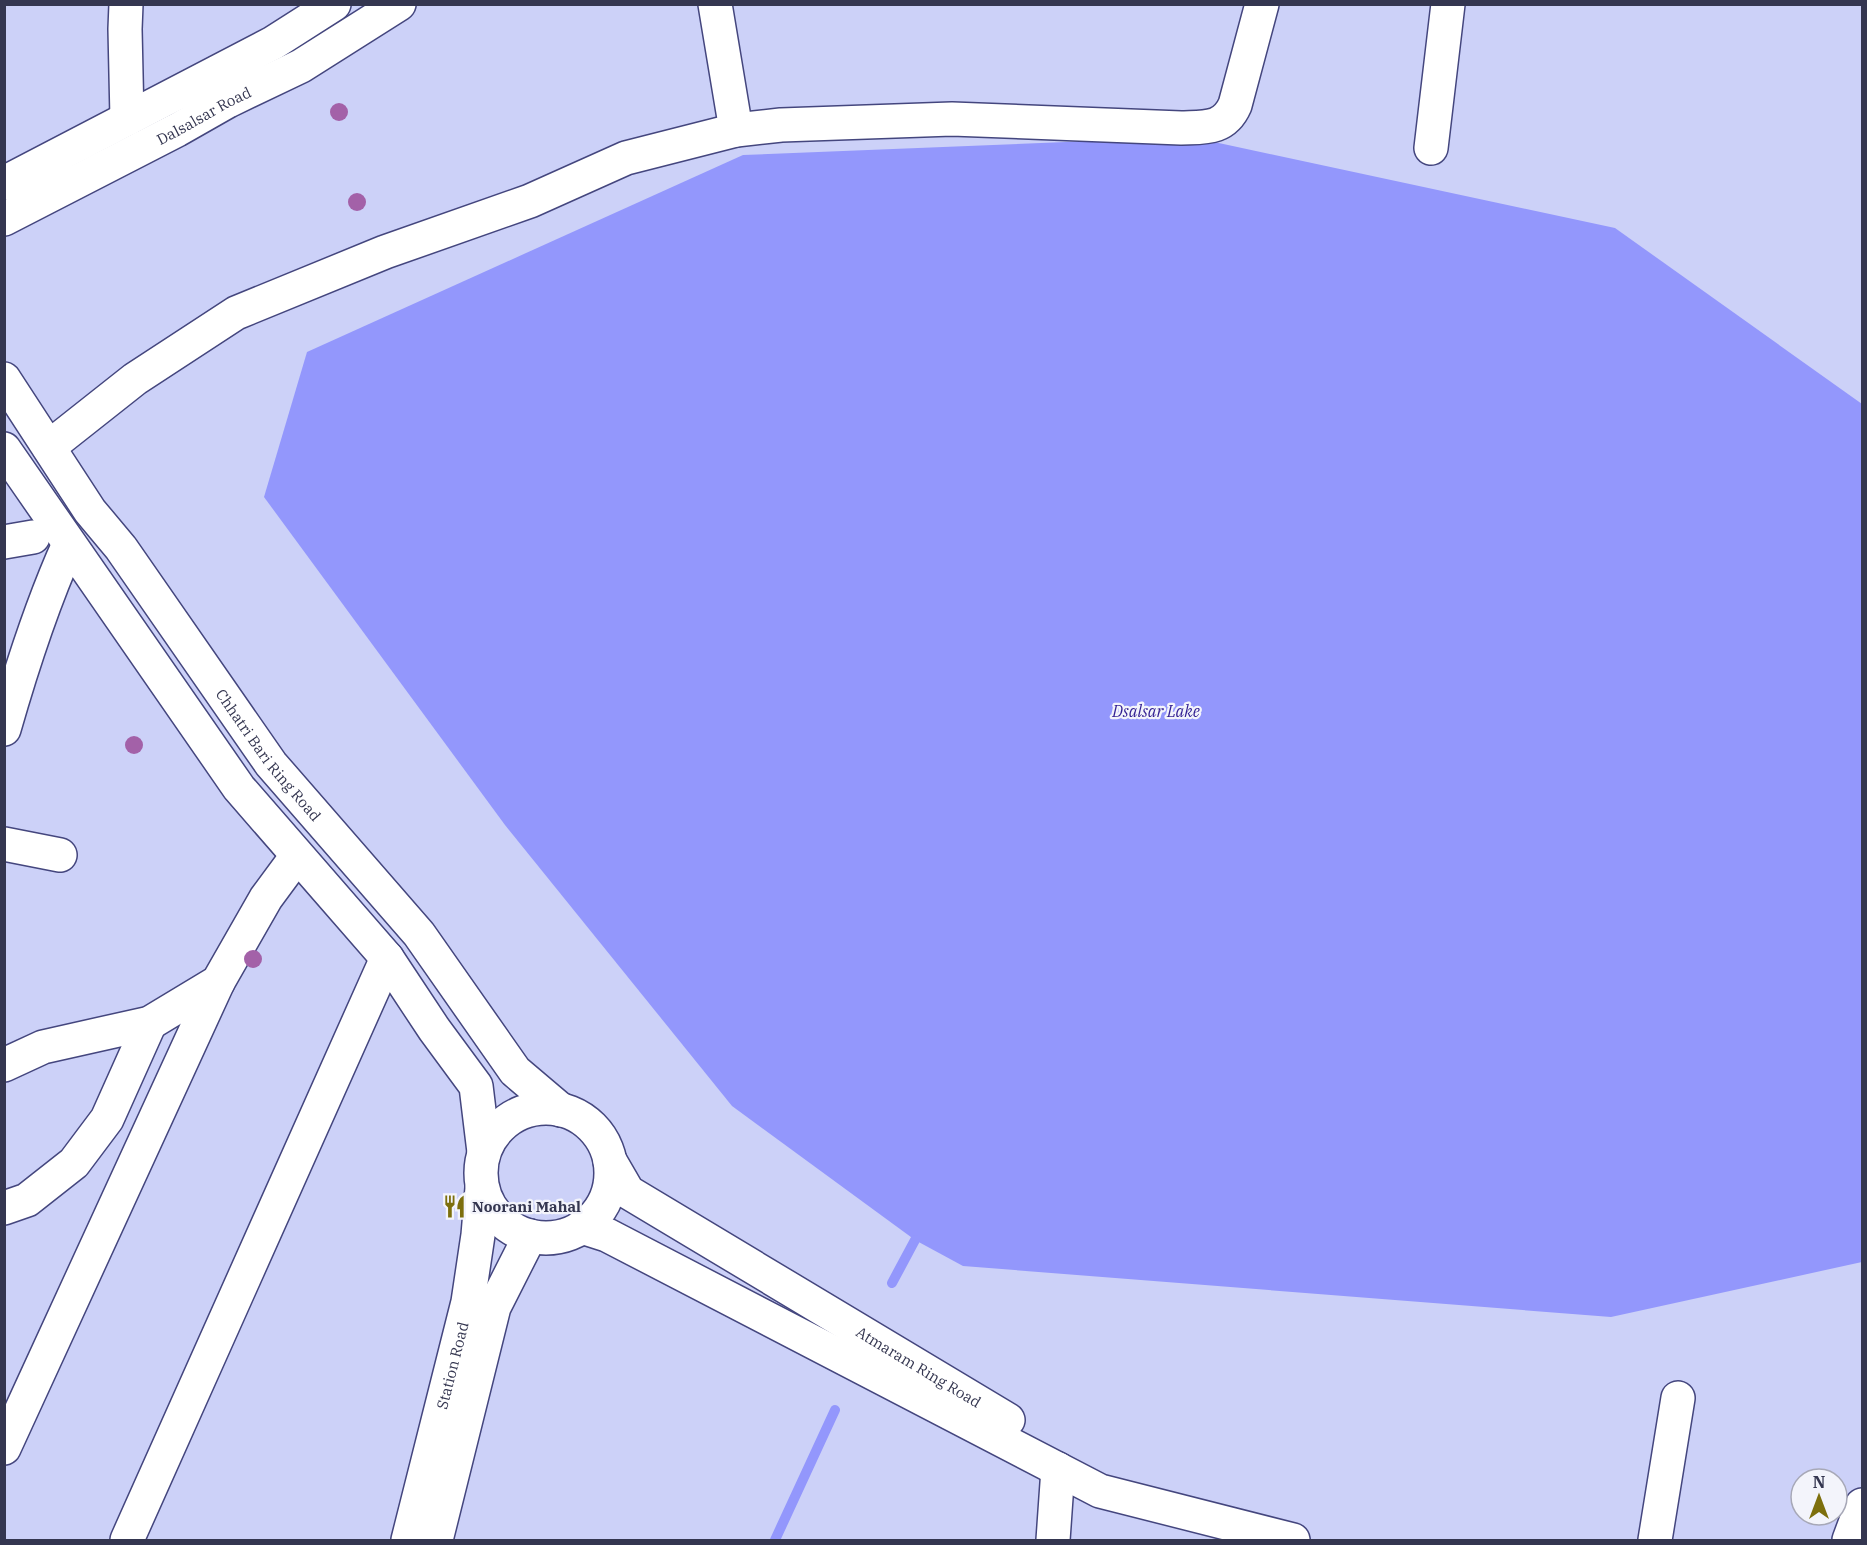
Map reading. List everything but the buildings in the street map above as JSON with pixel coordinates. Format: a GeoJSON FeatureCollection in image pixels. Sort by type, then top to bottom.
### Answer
{"type":"FeatureCollection","features":[{"type":"Feature","properties":{"kind":"main road"},"geometry":{"type":"LineString","coordinates":[[126,4],[127,119]]}},
{"type":"Feature","properties":{"kind":"main road"},"geometry":{"type":"LineString","coordinates":[[4,183],[273,43],[333,4]]}},
{"type":"Feature","properties":{"kind":"main road","name":"Dalsalsar Road"},"geometry":{"type":"LineString","coordinates":[[4,219],[177,130],[228,101],[300,66],[399,4]]}},
{"type":"Feature","properties":{"kind":"main road"},"geometry":{"type":"LineString","coordinates":[[715,4],[736,130]]}},
{"type":"Feature","properties":{"kind":"main road"},"geometry":{"type":"LineString","coordinates":[[49,447],[135,379],[237,313],[385,252],[530,201],[626,158],[736,130],[782,125],[951,118],[1181,128],[1224,122],[1235,105],[1262,4]]}},
{"type":"Feature","properties":{"kind":"main road"},"geometry":{"type":"LineString","coordinates":[[1431,148],[1448,4]]}},
{"type":"Feature","properties":{"kind":"main road","name":"Chhatri Bari Ring Road"},"geometry":{"type":"LineString","coordinates":[[4,379],[90,510],[120,548],[271,764],[419,934],[515,1071],[561,1110]]}},
{"type":"Feature","properties":{"kind":"main road"},"geometry":{"type":"LineString","coordinates":[[4,449],[239,788],[387,958],[434,1029],[476,1086],[484,1152]]}},
{"type":"Feature","properties":{"kind":"main road"},"geometry":{"type":"LineString","coordinates":[[4,729],[22,668],[69,544]]}},
{"type":"Feature","properties":{"kind":"main road"},"geometry":{"type":"LineString","coordinates":[[4,844],[60,855]]}},
{"type":"Feature","properties":{"kind":"main road"},"geometry":{"type":"LineString","coordinates":[[4,1448],[218,982],[271,890],[297,856]]}},
{"type":"Feature","properties":{"kind":"main road"},"geometry":{"type":"LineString","coordinates":[[127,1540],[387,958]]}},
{"type":"Feature","properties":{"kind":"main road"},"geometry":{"type":"LineString","coordinates":[[4,1065],[43,1047],[150,1023],[218,982]]}},
{"type":"Feature","properties":{"kind":"main road"},"geometry":{"type":"LineString","coordinates":[[4,1208],[27,1200],[74,1163],[107,1119],[150,1023]]}},
{"type":"Feature","properties":{"kind":"main road"},"geometry":{"type":"LineString","coordinates":[[541,1107],[561,1110],[578,1116],[593,1128],[604,1143],[610,1161],[611,1180],[606,1198],[597,1214],[582,1227],[566,1235],[548,1238],[530,1236],[499,1219],[488,1204],[482,1188],[481,1170],[484,1152],[492,1135],[505,1121],[522,1112],[541,1107]]}},
{"type":"Feature","properties":{"kind":"main road","name":"Atmaram Ring Road"},"geometry":{"type":"LineString","coordinates":[[610,1161],[628,1192],[1090,1470],[1252,1530]]}},
{"type":"Feature","properties":{"kind":"main road","name":"Station Road"},"geometry":{"type":"LineString","coordinates":[[408,1540],[468,1302],[482,1188]]}},
{"type":"Feature","properties":{"kind":"main road","name":"Atmaram Ring Road"},"geometry":{"type":"LineString","coordinates":[[582,1227],[607,1235],[1100,1491],[1293,1540]]}},
{"type":"Feature","properties":{"kind":"main road","name":"Station Road"},"geometry":{"type":"LineString","coordinates":[[436,1540],[494,1307],[530,1236]]}},
{"type":"Feature","properties":{"kind":"main road"},"geometry":{"type":"LineString","coordinates":[[1655,1540],[1678,1398]]}},
{"type":"Feature","properties":{"kind":"main road"},"geometry":{"type":"LineString","coordinates":[[1053,1540],[1058,1469]]}},
{"type":"Feature","properties":{"kind":"main road"},"geometry":{"type":"LineString","coordinates":[[1849,1540],[1863,1505]]}},
{"type":"Feature","properties":{"kind":"water","name":"Dsalsar Lake"},"geometry":{"type":"Polygon","coordinates":[[[1191,137],[1615,228],[1862,404],[1862,1262],[1611,1317],[963,1266],[915,1240],[732,1106],[505,825],[264,497],[307,352],[743,155],[1191,137]]]}},
{"type":"Feature","properties":{"kind":"waterway"},"geometry":{"type":"LineString","coordinates":[[892,1283],[915,1240]]}},
{"type":"Feature","properties":{"kind":"waterway"},"geometry":{"type":"LineString","coordinates":[[775,1540],[835,1410]]}},
{"type":"Feature","properties":{"kind":"place","name":"Noorani Mahal"},"geometry":{"type":"Point","coordinates":[454,1206]}}]}
